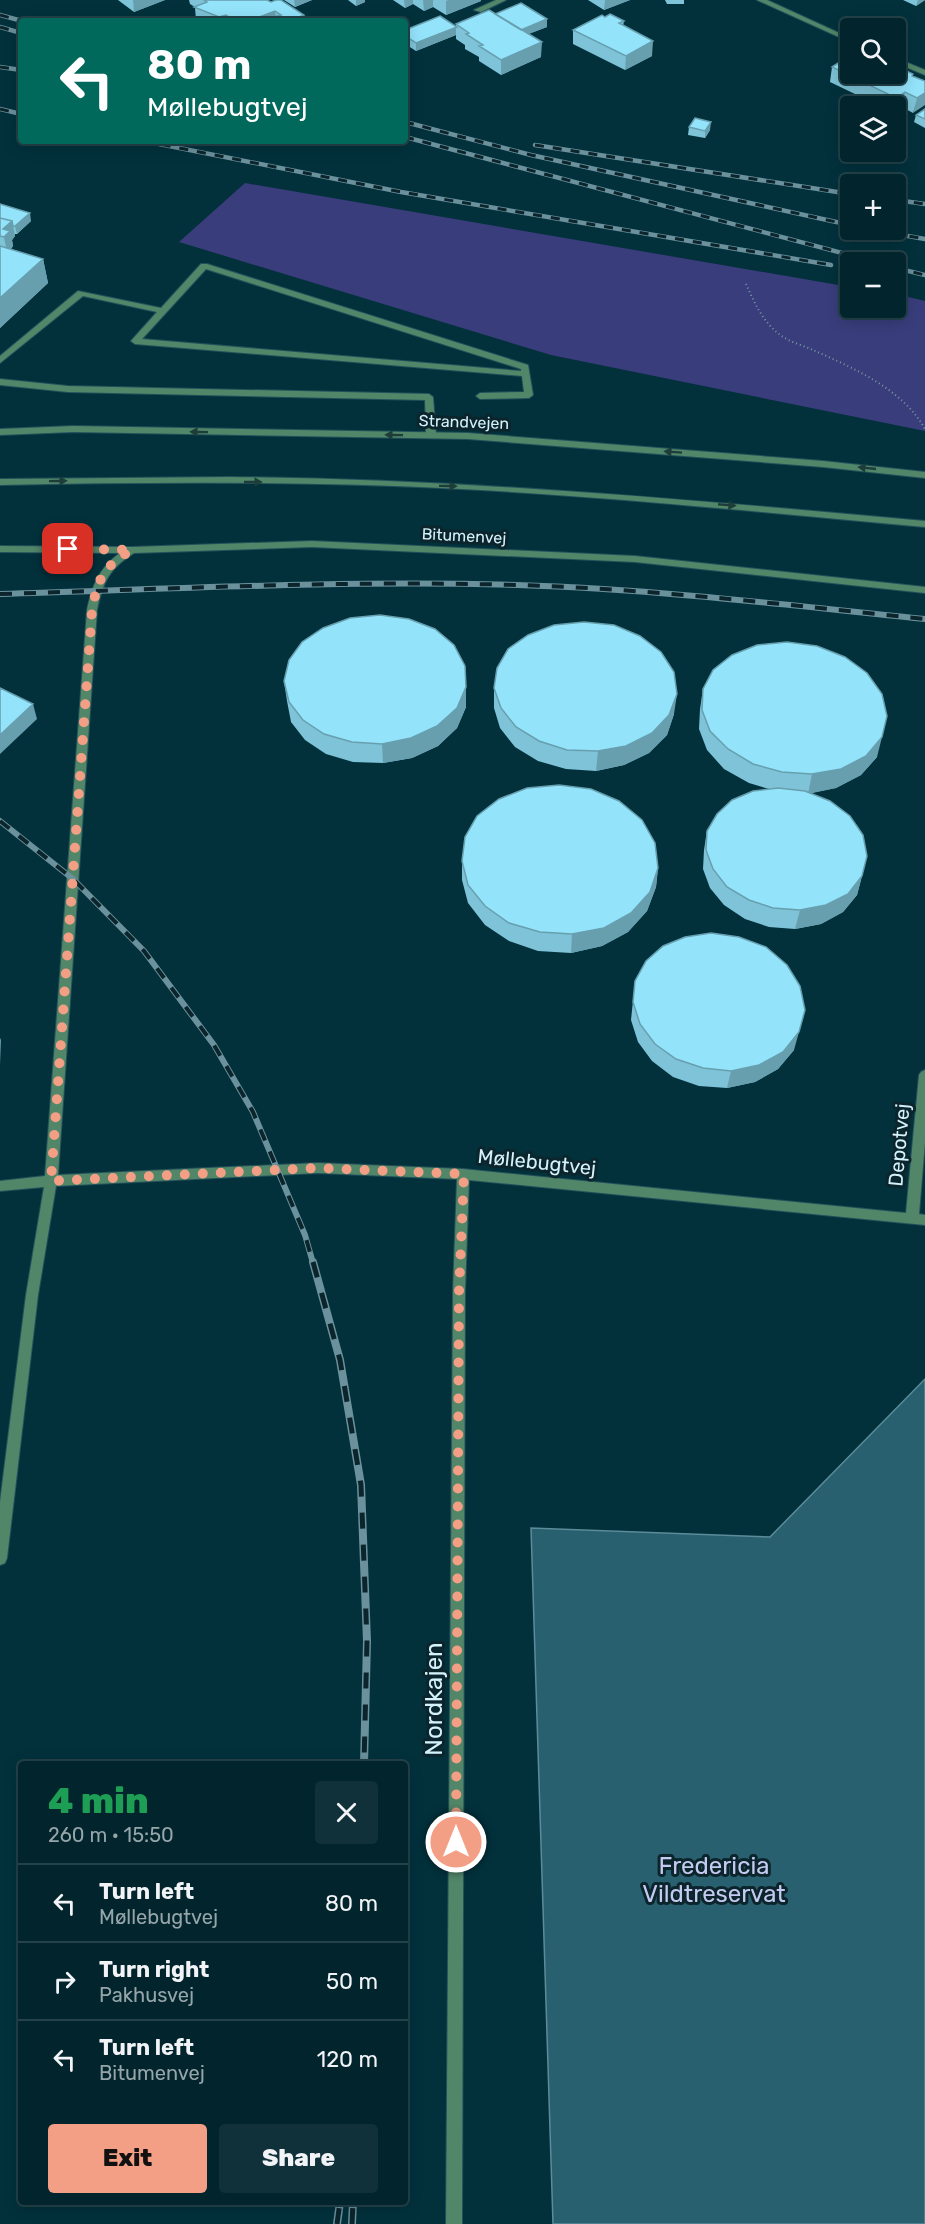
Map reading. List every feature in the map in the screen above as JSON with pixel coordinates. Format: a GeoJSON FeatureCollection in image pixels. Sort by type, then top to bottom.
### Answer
{"type":"FeatureCollection","features":[{"type":"Feature","properties":{"kind":"street"},"geometry":{"type":"LineString","coordinates":[[478,10],[502,0]]}},
{"type":"Feature","properties":{"kind":"street"},"geometry":{"type":"LineString","coordinates":[[761,0],[840,36]]}},
{"type":"Feature","properties":{"kind":"street"},"geometry":{"type":"LineString","coordinates":[[906,64],[925,73]]}},
{"type":"Feature","properties":{"kind":"street"},"geometry":{"type":"LineString","coordinates":[[480,396],[529,395],[526,374],[525,367],[204,266],[135,341],[526,374]]}},
{"type":"Feature","properties":{"kind":"street"},"geometry":{"type":"LineString","coordinates":[[0,360],[81,293],[162,311]]}},
{"type":"Feature","properties":{"kind":"street"},"geometry":{"type":"LineString","coordinates":[[0,382],[68,389],[429,397],[431,435]]}},
{"type":"Feature","properties":{"kind":"street","name":"Strandvejen"},"geometry":{"type":"LineString","coordinates":[[0,432],[73,429],[468,436],[823,464],[925,475]]}},
{"type":"Feature","properties":{"kind":"street"},"geometry":{"type":"LineString","coordinates":[[0,482],[267,482],[460,486],[708,504],[925,524]]}},
{"type":"Feature","properties":{"kind":"street","name":"Bitumenvej"},"geometry":{"type":"LineString","coordinates":[[0,549],[132,550],[312,544],[612,558],[925,590]]}},
{"type":"Feature","properties":{"kind":"street"},"geometry":{"type":"LineString","coordinates":[[0,1558],[32,1295],[51,1181],[92,610],[100,576],[112,561],[132,550]]}},
{"type":"Feature","properties":{"kind":"street","name":"Depotvej"},"geometry":{"type":"LineString","coordinates":[[912,1219],[925,1075]]}},
{"type":"Feature","properties":{"kind":"street","name":"Møllebugtvej"},"geometry":{"type":"LineString","coordinates":[[0,1186],[51,1181],[318,1168],[464,1174],[925,1220]]}},
{"type":"Feature","properties":{"kind":"street","name":"Nordkajen"},"geometry":{"type":"LineString","coordinates":[[454,2224],[459,1292],[464,1174]]}},
{"type":"Feature","properties":{"kind":"path"},"geometry":{"type":"LineString","coordinates":[[746,284],[760,314],[780,334],[846,367],[896,397],[921,419],[925,429]]}},
{"type":"Feature","properties":{"kind":"shaded area"},"geometry":{"type":"Polygon","coordinates":[[[245,183],[840,285],[840,318],[906,318],[906,296],[925,301],[925,431],[551,355],[179,242],[245,183]]]}},
{"type":"Feature","properties":{"kind":"water","name":"Fredericia Vildtreservat"},"geometry":{"type":"Polygon","coordinates":[[[925,1379],[925,2224],[553,2224],[531,1528],[770,1537],[925,1379]]]}},
{"type":"Feature","properties":{"kind":"building"},"geometry":{"type":"Polygon","coordinates":[[[204,0],[267,0],[271,2],[281,0],[304,15],[296,18],[274,18],[273,17],[281,15],[275,11],[257,18],[230,18],[226,15],[219,17],[194,7],[207,2],[204,0]]]}},
{"type":"Feature","properties":{"kind":"building"},"geometry":{"type":"Polygon","coordinates":[[[521,3],[547,19],[521,30],[495,14],[521,3]]]}},
{"type":"Feature","properties":{"kind":"building"},"geometry":{"type":"Polygon","coordinates":[[[489,10],[542,42],[501,60],[479,46],[483,45],[456,24],[489,10]]]}},
{"type":"Feature","properties":{"kind":"building"},"geometry":{"type":"Polygon","coordinates":[[[610,14],[624,21],[619,23],[653,41],[626,56],[573,30],[602,15],[605,17],[610,14]]]}},
{"type":"Feature","properties":{"kind":"building"},"geometry":{"type":"Polygon","coordinates":[[[440,16],[457,27],[416,43],[408,38],[408,29],[440,16]]]}},
{"type":"Feature","properties":{"kind":"building"},"geometry":{"type":"Polygon","coordinates":[[[840,62],[840,71],[832,67],[840,62]]]}},
{"type":"Feature","properties":{"kind":"building"},"geometry":{"type":"Polygon","coordinates":[[[906,71],[925,81],[925,93],[917,98],[905,92],[899,96],[892,96],[867,84],[906,84],[906,71]]]}},
{"type":"Feature","properties":{"kind":"building"},"geometry":{"type":"Polygon","coordinates":[[[925,109],[925,119],[916,115],[925,109]]]}},
{"type":"Feature","properties":{"kind":"building"},"geometry":{"type":"Polygon","coordinates":[[[695,118],[711,122],[705,131],[689,127],[695,118]]]}},
{"type":"Feature","properties":{"kind":"building"},"geometry":{"type":"Polygon","coordinates":[[[0,204],[30,213],[13,226],[12,221],[0,218],[0,204]]]}},
{"type":"Feature","properties":{"kind":"building"},"geometry":{"type":"Polygon","coordinates":[[[0,218],[12,221],[3,229],[10,231],[4,237],[0,236],[0,218]]]}},
{"type":"Feature","properties":{"kind":"building"},"geometry":{"type":"Polygon","coordinates":[[[0,246],[43,259],[0,298],[0,246]]]}},
{"type":"Feature","properties":{"kind":"building"},"geometry":{"type":"Polygon","coordinates":[[[380,615],[409,619],[435,629],[454,645],[465,666],[466,687],[457,708],[437,726],[411,738],[382,744],[352,742],[324,734],[303,720],[289,702],[284,681],[289,660],[302,642],[323,628],[350,618],[380,615]]]}},
{"type":"Feature","properties":{"kind":"building"},"geometry":{"type":"Polygon","coordinates":[[[584,622],[614,625],[640,636],[661,652],[674,672],[677,694],[669,715],[652,733],[626,746],[598,751],[567,750],[539,741],[516,727],[501,708],[494,688],[497,668],[508,649],[528,635],[554,625],[584,622]]]}},
{"type":"Feature","properties":{"kind":"building"},"geometry":{"type":"Polygon","coordinates":[[[787,642],[817,646],[845,657],[867,673],[882,694],[887,716],[882,737],[866,756],[841,769],[812,774],[782,772],[753,764],[728,749],[710,731],[702,710],[703,689],[713,670],[732,655],[757,645],[787,642]]]}},
{"type":"Feature","properties":{"kind":"building"},"geometry":{"type":"Polygon","coordinates":[[[0,688],[33,704],[0,735],[0,688]]]}},
{"type":"Feature","properties":{"kind":"building"},"geometry":{"type":"Polygon","coordinates":[[[559,785],[591,789],[619,801],[642,820],[655,843],[658,868],[650,892],[631,913],[604,928],[572,934],[540,932],[509,923],[485,906],[468,885],[462,861],[465,837],[477,816],[499,799],[527,788],[559,785]]]}},
{"type":"Feature","properties":{"kind":"building"},"geometry":{"type":"Polygon","coordinates":[[[778,788],[805,791],[830,801],[850,816],[863,835],[867,856],[862,876],[848,894],[826,905],[800,910],[773,908],[749,900],[727,887],[713,869],[706,850],[707,831],[717,814],[732,800],[753,791],[778,788]]]}},
{"type":"Feature","properties":{"kind":"building"},"geometry":{"type":"Polygon","coordinates":[[[711,933],[739,937],[766,947],[787,965],[800,986],[805,1010],[799,1032],[783,1052],[759,1065],[731,1071],[703,1068],[676,1059],[655,1044],[640,1024],[633,1002],[635,981],[646,961],[663,946],[685,937],[711,933]]]}},
{"type":"Feature","properties":{"kind":"railway"},"geometry":{"type":"LineString","coordinates":[[0,15],[18,20]]}},
{"type":"Feature","properties":{"kind":"railway"},"geometry":{"type":"LineString","coordinates":[[0,27],[18,32]]}},
{"type":"Feature","properties":{"kind":"railway"},"geometry":{"type":"LineString","coordinates":[[0,67],[18,70]]}},
{"type":"Feature","properties":{"kind":"railway"},"geometry":{"type":"LineString","coordinates":[[0,109],[18,113]]}},
{"type":"Feature","properties":{"kind":"railway"},"geometry":{"type":"LineString","coordinates":[[408,123],[531,155],[840,223]]}},
{"type":"Feature","properties":{"kind":"railway"},"geometry":{"type":"LineString","coordinates":[[408,138],[840,252]]}},
{"type":"Feature","properties":{"kind":"railway"},"geometry":{"type":"LineString","coordinates":[[159,144],[401,192],[831,265]]}},
{"type":"Feature","properties":{"kind":"railway"},"geometry":{"type":"LineString","coordinates":[[535,145],[840,192]]}},
{"type":"Feature","properties":{"kind":"railway"},"geometry":{"type":"LineString","coordinates":[[906,201],[925,204]]}},
{"type":"Feature","properties":{"kind":"railway"},"geometry":{"type":"LineString","coordinates":[[906,236],[925,239]]}},
{"type":"Feature","properties":{"kind":"railway"},"geometry":{"type":"LineString","coordinates":[[906,270],[925,275]]}},
{"type":"Feature","properties":{"kind":"railway"},"geometry":{"type":"LineString","coordinates":[[0,594],[323,584],[517,585],[670,594],[925,619]]}},
{"type":"Feature","properties":{"kind":"railway"},"geometry":{"type":"LineString","coordinates":[[0,821],[73,879],[144,951],[214,1045],[253,1112],[305,1235],[313,1263]]}},
{"type":"Feature","properties":{"kind":"railway"},"geometry":{"type":"LineString","coordinates":[[313,1262],[340,1360],[361,1485],[367,1641],[364,1761]]}},
{"type":"Feature","properties":{"kind":"railway"},"geometry":{"type":"LineString","coordinates":[[337,2224],[340,2205]]}},
{"type":"Feature","properties":{"kind":"railway"},"geometry":{"type":"LineString","coordinates":[[352,2224],[353,2205]]}},
{"type":"Feature","properties":{"kind":"route"},"geometry":{"type":"LineString","coordinates":[[68,549],[132,550],[112,561],[100,576],[92,610],[51,1181],[318,1168],[464,1174],[459,1292],[456,1842]]}}]}
